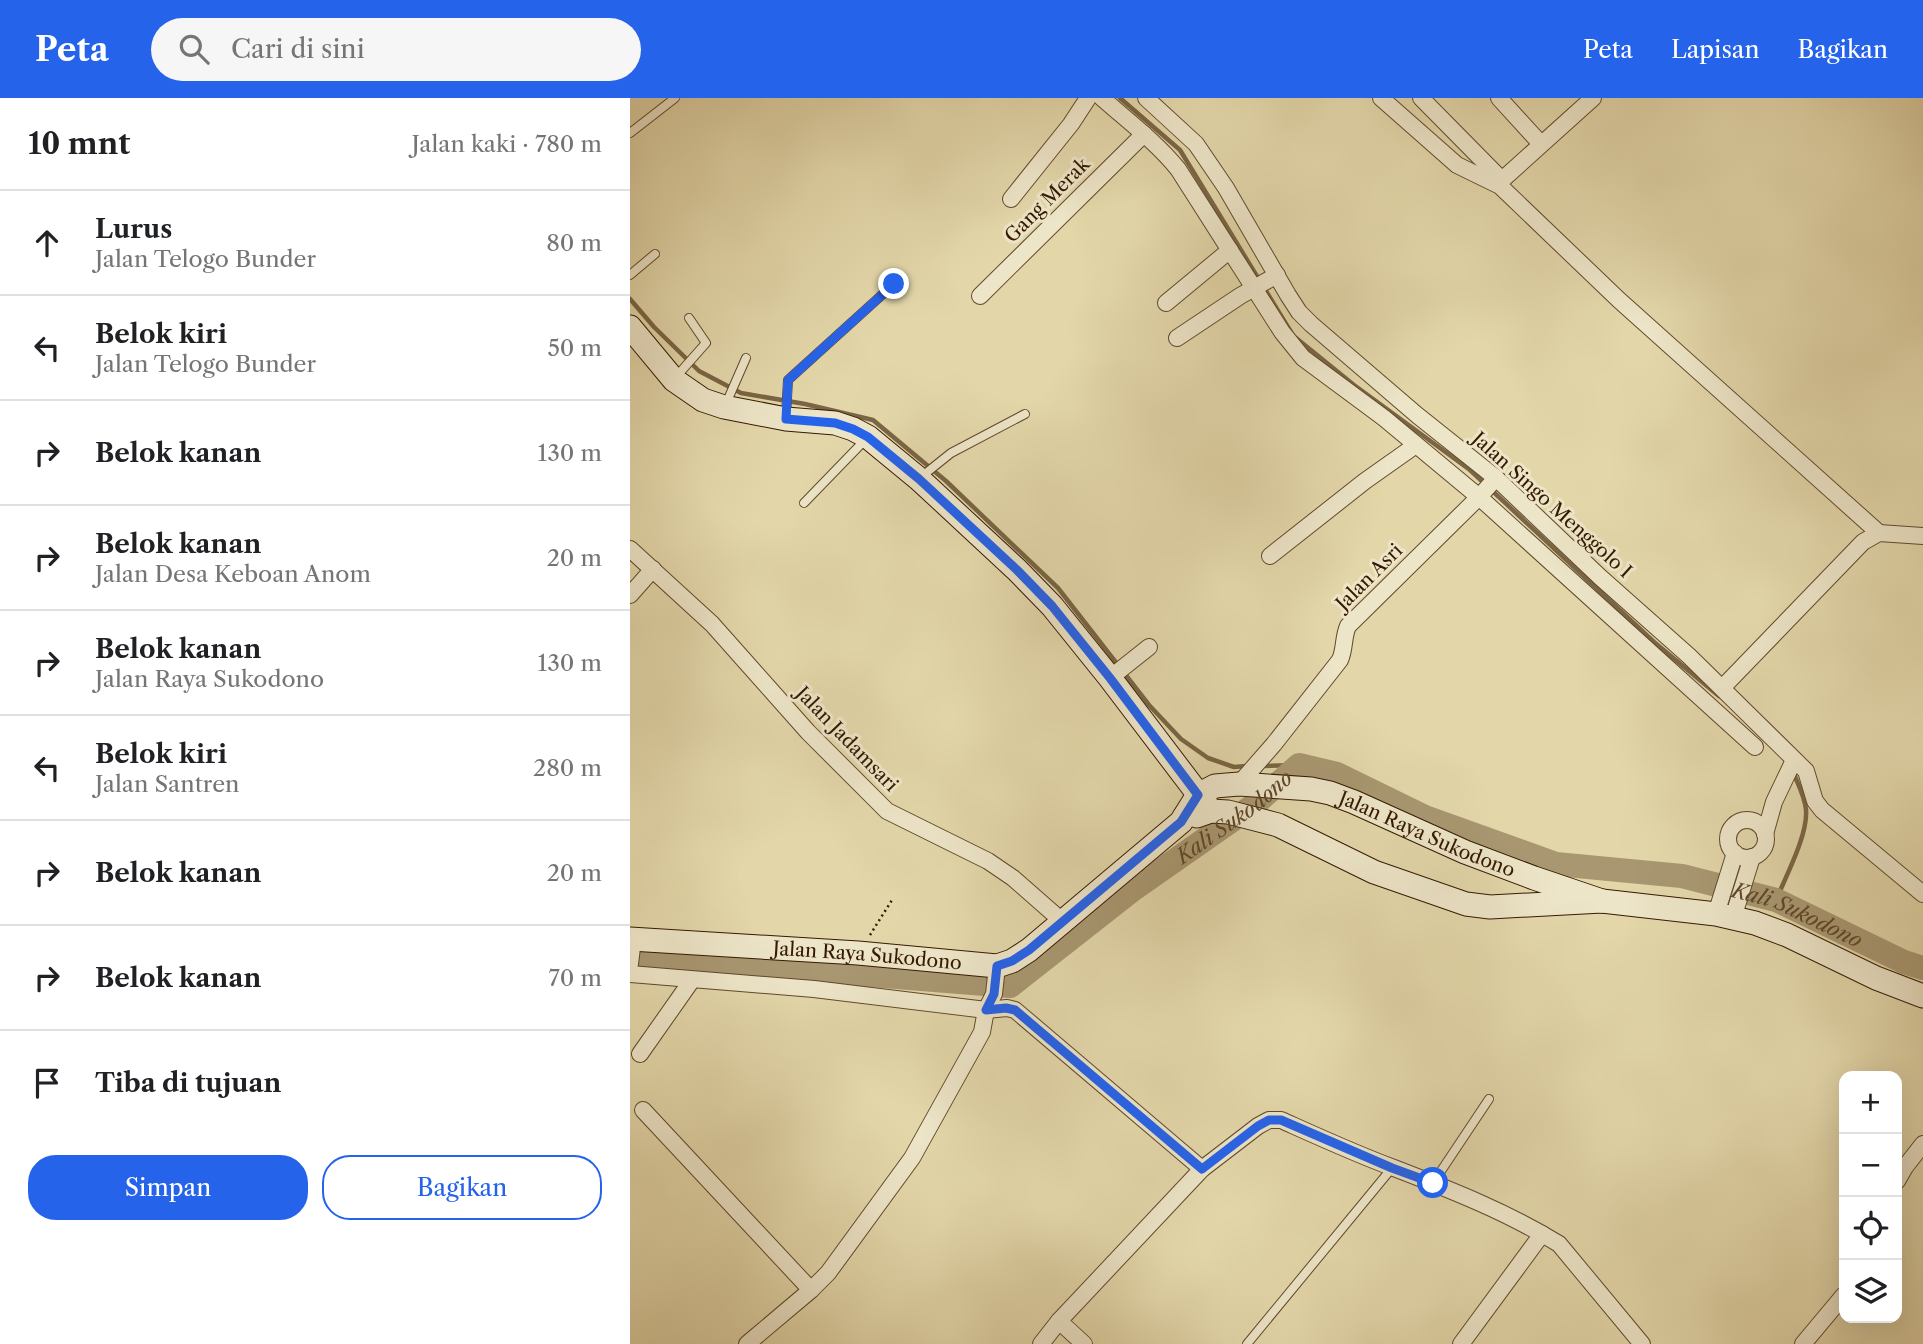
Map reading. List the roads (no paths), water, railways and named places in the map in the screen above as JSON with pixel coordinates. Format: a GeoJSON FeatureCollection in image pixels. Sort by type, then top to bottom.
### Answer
{"type":"FeatureCollection","features":[{"type":"Feature","properties":{"kind":"main road"},"geometry":{"type":"LineString","coordinates":[[630,327],[676,377],[703,400],[729,397],[786,414],[835,423],[868,437],[925,473],[1117,672],[1213,806],[1181,822],[1029,950],[996,970]]}},
{"type":"Feature","properties":{"kind":"main road","name":"Jalan Raya Sukodono"},"geometry":{"type":"LineString","coordinates":[[1602,901],[1442,842],[1330,793],[1285,787],[1249,776],[1216,786],[1213,806],[1274,824],[1374,872],[1466,904],[1490,907],[1602,901],[1726,912],[1787,935],[1876,978],[1923,996]]}},
{"type":"Feature","properties":{"kind":"main road"},"geometry":{"type":"LineString","coordinates":[[1274,824],[1285,787]]}},
{"type":"Feature","properties":{"kind":"main road"},"geometry":{"type":"LineString","coordinates":[[1525,905],[1532,892],[1534,878]]}},
{"type":"Feature","properties":{"kind":"main road","name":"Jalan Raya Sukodono"},"geometry":{"type":"LineString","coordinates":[[631,949],[858,953],[996,970]]}},
{"type":"Feature","properties":{"kind":"street"},"geometry":{"type":"LineString","coordinates":[[1011,198],[1071,124],[1088,98]]}},
{"type":"Feature","properties":{"kind":"street"},"geometry":{"type":"LineString","coordinates":[[1101,98],[1144,134],[1178,169],[1230,250],[1265,282],[1290,344],[1303,358],[1384,418],[1481,496],[1752,733]]}},
{"type":"Feature","properties":{"kind":"street","name":"Jalan Singo Menggolo I"},"geometry":{"type":"LineString","coordinates":[[1146,98],[1196,144],[1226,188],[1265,282],[1417,415],[1495,479],[1689,656],[1722,688],[1752,733],[1806,771],[1815,801],[1822,810],[1923,894]]}},
{"type":"Feature","properties":{"kind":"street"},"geometry":{"type":"LineString","coordinates":[[1381,98],[1457,165],[1500,186],[1619,300],[1879,533]]}},
{"type":"Feature","properties":{"kind":"street"},"geometry":{"type":"LineString","coordinates":[[1421,98],[1502,180],[1592,98]]}},
{"type":"Feature","properties":{"kind":"street"},"geometry":{"type":"LineString","coordinates":[[1499,98],[1541,144]]}},
{"type":"Feature","properties":{"kind":"street","name":"Gang Merak"},"geometry":{"type":"LineString","coordinates":[[980,296],[1144,134]]}},
{"type":"Feature","properties":{"kind":"street"},"geometry":{"type":"LineString","coordinates":[[1166,303],[1230,250]]}},
{"type":"Feature","properties":{"kind":"street"},"geometry":{"type":"LineString","coordinates":[[1177,338],[1265,282]]}},
{"type":"Feature","properties":{"kind":"street"},"geometry":{"type":"LineString","coordinates":[[1270,556],[1365,481],[1416,445]]}},
{"type":"Feature","properties":{"kind":"street","name":"Jalan Asri"},"geometry":{"type":"LineString","coordinates":[[1249,776],[1340,660],[1344,653],[1348,626],[1481,496],[1495,479]]}},
{"type":"Feature","properties":{"kind":"street"},"geometry":{"type":"LineString","coordinates":[[1722,688],[1863,542],[1879,533],[1923,536]]}},
{"type":"Feature","properties":{"kind":"street","name":"Jalan Jadamsari"},"geometry":{"type":"LineString","coordinates":[[630,549],[712,624],[808,732],[887,811],[988,861],[1013,878],[1062,921]]}},
{"type":"Feature","properties":{"kind":"street"},"geometry":{"type":"LineString","coordinates":[[630,595],[653,569]]}},
{"type":"Feature","properties":{"kind":"street"},"geometry":{"type":"LineString","coordinates":[[1117,672],[1149,647]]}},
{"type":"Feature","properties":{"kind":"street"},"geometry":{"type":"LineString","coordinates":[[1765,834],[1774,802],[1793,761]]}},
{"type":"Feature","properties":{"kind":"street"},"geometry":{"type":"LineString","coordinates":[[1748,819],[1759,824],[1766,840],[1762,851],[1746,858],[1735,853],[1728,843],[1729,831],[1736,822],[1748,819],[1774,802]]}},
{"type":"Feature","properties":{"kind":"street"},"geometry":{"type":"LineString","coordinates":[[1726,912],[1729,871],[1735,853]]}},
{"type":"Feature","properties":{"kind":"street"},"geometry":{"type":"LineString","coordinates":[[1726,912],[1746,875],[1752,857]]}},
{"type":"Feature","properties":{"kind":"street"},"geometry":{"type":"LineString","coordinates":[[747,1344],[828,1273],[912,1158],[982,1032],[986,1010],[994,994],[996,970]]}},
{"type":"Feature","properties":{"kind":"street"},"geometry":{"type":"LineString","coordinates":[[630,974],[814,989],[986,1010],[1015,1010],[1202,1169]]}},
{"type":"Feature","properties":{"kind":"street"},"geometry":{"type":"LineString","coordinates":[[640,1054],[692,980]]}},
{"type":"Feature","properties":{"kind":"street"},"geometry":{"type":"LineString","coordinates":[[643,1110],[811,1290]]}},
{"type":"Feature","properties":{"kind":"street"},"geometry":{"type":"LineString","coordinates":[[1041,1344],[1059,1321],[1202,1169],[1269,1120],[1281,1120],[1392,1168],[1474,1199],[1559,1244],[1642,1344]]}},
{"type":"Feature","properties":{"kind":"street"},"geometry":{"type":"LineString","coordinates":[[1902,1172],[1923,1144]]}},
{"type":"Feature","properties":{"kind":"street"},"geometry":{"type":"LineString","coordinates":[[1461,1344],[1542,1234]]}},
{"type":"Feature","properties":{"kind":"street"},"geometry":{"type":"LineString","coordinates":[[1802,1344],[1839,1301]]}},
{"type":"Feature","properties":{"kind":"street"},"geometry":{"type":"LineString","coordinates":[[1059,1321],[1084,1344]]}},
{"type":"Feature","properties":{"kind":"lane"},"geometry":{"type":"LineString","coordinates":[[630,133],[676,98]]}},
{"type":"Feature","properties":{"kind":"lane"},"geometry":{"type":"LineString","coordinates":[[630,275],[654,254]]}},
{"type":"Feature","properties":{"kind":"lane"},"geometry":{"type":"LineString","coordinates":[[786,414],[790,377],[894,284]]}},
{"type":"Feature","properties":{"kind":"lane"},"geometry":{"type":"LineString","coordinates":[[676,377],[706,343],[689,318]]}},
{"type":"Feature","properties":{"kind":"lane"},"geometry":{"type":"LineString","coordinates":[[729,397],[746,358]]}},
{"type":"Feature","properties":{"kind":"lane"},"geometry":{"type":"LineString","coordinates":[[925,473],[951,453],[1025,414]]}},
{"type":"Feature","properties":{"kind":"lane"},"geometry":{"type":"LineString","coordinates":[[804,503],[868,437]]}},
{"type":"Feature","properties":{"kind":"lane"},"geometry":{"type":"LineString","coordinates":[[1433,1183],[1489,1099]]}},
{"type":"Feature","properties":{"kind":"lane"},"geometry":{"type":"LineString","coordinates":[[1247,1344],[1392,1168]]}},
{"type":"Feature","properties":{"kind":"waterway"},"geometry":{"type":"LineString","coordinates":[[1120,98],[1180,150],[1291,332]]}},
{"type":"Feature","properties":{"kind":"waterway"},"geometry":{"type":"LineString","coordinates":[[630,299],[699,371],[741,393],[873,420],[946,481],[1058,588],[1149,705],[1181,739],[1208,758],[1234,767],[1247,766]]}},
{"type":"Feature","properties":{"kind":"waterway"},"geometry":{"type":"LineString","coordinates":[[1296,338],[1354,385],[1470,470],[1654,642],[1719,696]]}},
{"type":"Feature","properties":{"kind":"waterway"},"geometry":{"type":"LineString","coordinates":[[1260,766],[1299,765]]}},
{"type":"Feature","properties":{"kind":"waterway","name":"Kali Sukodono"},"geometry":{"type":"LineString","coordinates":[[630,956],[1010,986],[1131,891],[1254,805],[1299,765],[1337,774],[1425,817],[1556,864],[1682,876],[1776,900],[1904,962],[1923,968]]}},
{"type":"Feature","properties":{"kind":"waterway"},"geometry":{"type":"LineString","coordinates":[[1776,900],[1796,855],[1806,820],[1804,800],[1793,772]]}}]}
